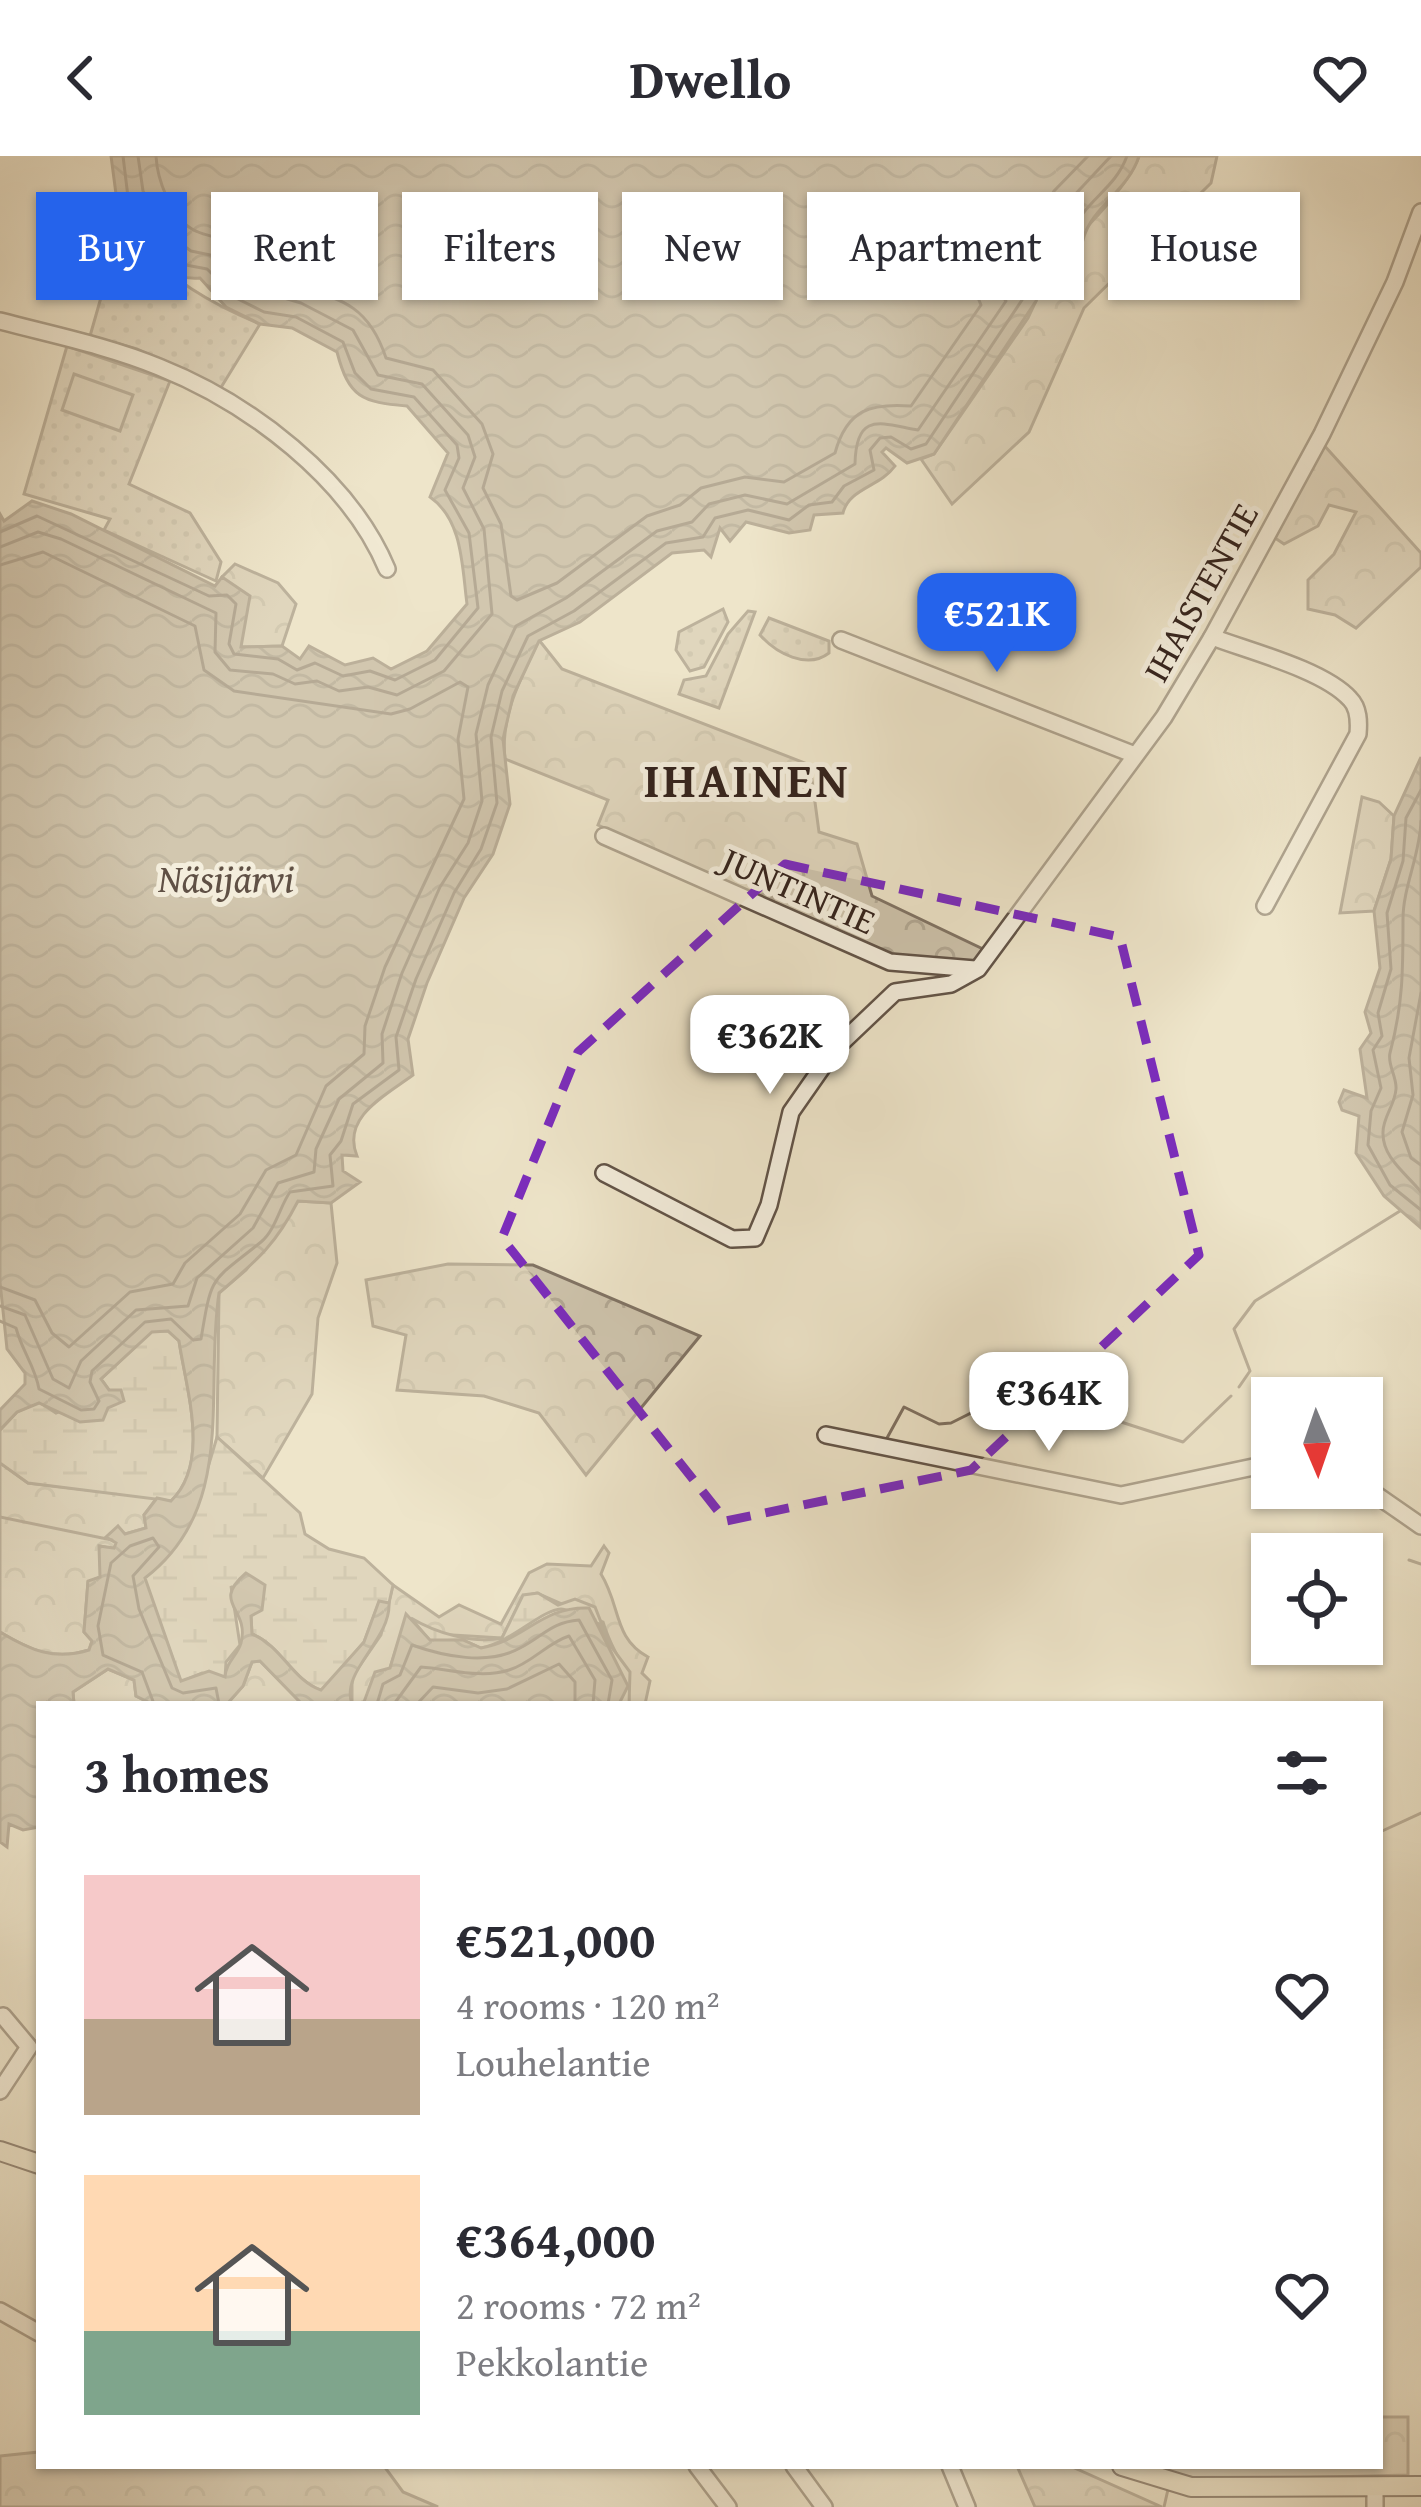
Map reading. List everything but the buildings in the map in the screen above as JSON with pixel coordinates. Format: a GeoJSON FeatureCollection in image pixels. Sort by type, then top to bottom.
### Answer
{"type":"FeatureCollection","features":[{"type":"Feature","properties":{"kind":"main road"},"geometry":{"type":"LineString","coordinates":[[0,2151],[36,2163]]}},
{"type":"Feature","properties":{"kind":"main road"},"geometry":{"type":"LineString","coordinates":[[1130,2469],[1191,2487],[1375,2497],[1421,2486]]}},
{"type":"Feature","properties":{"kind":"street","name":"IHAISTENTIE"},"geometry":{"type":"LineString","coordinates":[[978,969],[1135,755],[1212,637],[1338,401],[1395,283],[1421,212]]}},
{"type":"Feature","properties":{"kind":"street"},"geometry":{"type":"LineString","coordinates":[[0,321],[135,357],[219,397],[321,476],[368,529],[387,569]]}},
{"type":"Feature","properties":{"kind":"street"},"geometry":{"type":"LineString","coordinates":[[1212,637],[1332,686],[1351,699],[1359,719],[1358,734],[1265,906]]}},
{"type":"Feature","properties":{"kind":"street"},"geometry":{"type":"LineString","coordinates":[[841,640],[1135,755]]}},
{"type":"Feature","properties":{"kind":"street","name":"JUNTINTIE"},"geometry":{"type":"LineString","coordinates":[[604,836],[890,962],[978,969]]}},
{"type":"Feature","properties":{"kind":"street"},"geometry":{"type":"LineString","coordinates":[[604,1173],[732,1239],[754,1238],[769,1205],[791,1112],[835,1048],[895,992],[951,984],[978,969]]}},
{"type":"Feature","properties":{"kind":"street"},"geometry":{"type":"LineString","coordinates":[[826,1435],[1120,1495],[1251,1467]]}},
{"type":"Feature","properties":{"kind":"street"},"geometry":{"type":"LineString","coordinates":[[1383,1500],[1421,1526]]}},
{"type":"Feature","properties":{"kind":"street"},"geometry":{"type":"LineString","coordinates":[[0,2091],[29,2047],[4,2015]]}},
{"type":"Feature","properties":{"kind":"street"},"geometry":{"type":"LineString","coordinates":[[0,2311],[36,2331]]}},
{"type":"Feature","properties":{"kind":"street"},"geometry":{"type":"LineString","coordinates":[[699,2469],[727,2507]]}},
{"type":"Feature","properties":{"kind":"street"},"geometry":{"type":"LineString","coordinates":[[796,2469],[824,2507]]}},
{"type":"Feature","properties":{"kind":"street"},"geometry":{"type":"LineString","coordinates":[[951,2469],[967,2507]]}},
{"type":"Feature","properties":{"kind":"highlighted area"},"geometry":{"type":"Polygon","coordinates":[[[785,864],[1120,937],[1199,1255],[971,1470],[726,1521],[502,1238],[578,1052],[785,864]]]}},
{"type":"Feature","properties":{"kind":"green space"},"geometry":{"type":"Polygon","coordinates":[[[1139,156],[1217,156],[1211,183],[1202,192],[1117,192],[1139,156]]]}},
{"type":"Feature","properties":{"kind":"green space"},"geometry":{"type":"Polygon","coordinates":[[[1108,203],[1108,284],[1084,308],[1029,432],[952,504],[921,459],[934,454],[1028,318],[1035,300],[1084,300],[1084,229],[1108,203]]]}},
{"type":"Feature","properties":{"kind":"green space"},"geometry":{"type":"Polygon","coordinates":[[[187,285],[260,324],[220,389],[137,349],[90,336],[100,300],[187,300],[187,285]]]}},
{"type":"Feature","properties":{"kind":"green space"},"geometry":{"type":"Polygon","coordinates":[[[67,346],[170,381],[129,484],[190,513],[221,562],[216,581],[104,530],[110,519],[24,494],[67,346]]]}},
{"type":"Feature","properties":{"kind":"green space"},"geometry":{"type":"Polygon","coordinates":[[[74,374],[133,395],[120,431],[62,410],[74,374]]]}},
{"type":"Feature","properties":{"kind":"green space"},"geometry":{"type":"Polygon","coordinates":[[[1322,443],[1421,553],[1421,567],[1356,628],[1335,615],[1308,609],[1308,580],[1334,554],[1356,512],[1329,505],[1318,526],[1284,544],[1275,538],[1322,443]]]}},
{"type":"Feature","properties":{"kind":"green space"},"geometry":{"type":"Polygon","coordinates":[[[235,564],[278,583],[296,604],[282,646],[241,647],[222,577],[235,564]]]}},
{"type":"Feature","properties":{"kind":"green space"},"geometry":{"type":"Polygon","coordinates":[[[723,609],[728,622],[704,667],[690,671],[676,650],[679,632],[723,609]]]}},
{"type":"Feature","properties":{"kind":"green space"},"geometry":{"type":"Polygon","coordinates":[[[748,611],[755,612],[719,708],[679,694],[684,680],[706,676],[728,634],[748,611]]]}},
{"type":"Feature","properties":{"kind":"green space"},"geometry":{"type":"Polygon","coordinates":[[[769,618],[829,641],[829,653],[802,660],[774,648],[760,635],[769,618]]]}},
{"type":"Feature","properties":{"kind":"green space"},"geometry":{"type":"Polygon","coordinates":[[[539,640],[562,669],[810,765],[819,832],[857,844],[872,896],[985,950],[973,963],[895,957],[598,825],[608,800],[505,759],[509,712],[539,640]]]}},
{"type":"Feature","properties":{"kind":"green space"},"geometry":{"type":"Polygon","coordinates":[[[1362,797],[1379,802],[1394,816],[1391,859],[1374,911],[1340,913],[1362,797]]]}},
{"type":"Feature","properties":{"kind":"green space"},"geometry":{"type":"Polygon","coordinates":[[[298,1201],[331,1203],[337,1263],[318,1318],[312,1394],[263,1478],[217,1437],[219,1293],[246,1270],[298,1201]]]}},
{"type":"Feature","properties":{"kind":"green space"},"geometry":{"type":"Polygon","coordinates":[[[448,1264],[533,1265],[700,1336],[586,1475],[539,1413],[484,1396],[397,1390],[406,1335],[373,1326],[366,1280],[448,1264]]]}},
{"type":"Feature","properties":{"kind":"green space"},"geometry":{"type":"Polygon","coordinates":[[[152,1331],[168,1331],[179,1341],[193,1425],[190,1467],[171,1501],[28,1483],[0,1463],[0,1430],[17,1412],[39,1402],[56,1413],[109,1390],[101,1379],[152,1331]]]}},
{"type":"Feature","properties":{"kind":"green space"},"geometry":{"type":"Polygon","coordinates":[[[217,1437],[300,1513],[305,1534],[329,1549],[364,1558],[393,1585],[389,1603],[379,1602],[364,1642],[322,1691],[252,1634],[251,1616],[231,1586],[240,1645],[226,1662],[225,1678],[202,1673],[181,1682],[144,1578],[172,1550],[182,1532],[217,1437]]]}},
{"type":"Feature","properties":{"kind":"green space"},"geometry":{"type":"Polygon","coordinates":[[[0,1463],[28,1483],[157,1498],[144,1515],[146,1528],[125,1534],[114,1549],[100,1546],[101,1577],[88,1582],[84,1632],[92,1641],[89,1650],[43,1652],[0,1632],[0,1463]]]}},
{"type":"Feature","properties":{"kind":"green space"},"geometry":{"type":"Polygon","coordinates":[[[604,1546],[609,1553],[601,1574],[619,1620],[629,1641],[648,1657],[642,1673],[650,1681],[646,1701],[629,1701],[624,1670],[603,1622],[537,1593],[523,1596],[502,1638],[436,1634],[398,1643],[390,1668],[365,1701],[352,1701],[352,1677],[381,1635],[393,1585],[439,1617],[459,1605],[501,1624],[529,1573],[547,1564],[591,1566],[604,1546]]]}},
{"type":"Feature","properties":{"kind":"green space"},"geometry":{"type":"Polygon","coordinates":[[[538,1593],[558,1605],[575,1599],[595,1607],[610,1645],[630,1672],[629,1701],[619,1701],[612,1656],[599,1624],[575,1613],[553,1611],[504,1640],[481,1648],[463,1640],[430,1641],[411,1618],[455,1636],[502,1638],[523,1595],[538,1593]]]}},
{"type":"Feature","properties":{"kind":"green space"},"geometry":{"type":"Polygon","coordinates":[[[260,1661],[299,1701],[230,1701],[243,1686],[252,1662],[260,1661]]]}},
{"type":"Feature","properties":{"kind":"green space"},"geometry":{"type":"Polygon","coordinates":[[[108,1669],[134,1680],[136,1696],[146,1701],[74,1701],[73,1692],[108,1669]]]}},
{"type":"Feature","properties":{"kind":"green space"},"geometry":{"type":"Polygon","coordinates":[[[1383,2417],[1408,2417],[1408,2475],[1204,2480],[1154,2469],[1383,2469],[1383,2417]]]}},
{"type":"Feature","properties":{"kind":"green space"},"geometry":{"type":"Polygon","coordinates":[[[36,2452],[36,2469],[386,2469],[403,2492],[438,2507],[0,2507],[0,2456],[36,2452]]]}},
{"type":"Feature","properties":{"kind":"green space"},"geometry":{"type":"Polygon","coordinates":[[[1018,2469],[1077,2469],[1162,2507],[1035,2507],[1018,2469]]]}},
{"type":"Feature","properties":{"kind":"water","name":"Näsijärvi"},"geometry":{"type":"Polygon","coordinates":[[[111,156],[1139,156],[1116,192],[1108,192],[1108,201],[1084,236],[1084,192],[807,192],[807,300],[1036,301],[934,454],[907,463],[886,448],[882,452],[895,466],[852,498],[843,513],[814,515],[810,530],[789,533],[746,522],[730,541],[720,528],[711,557],[704,550],[672,553],[580,622],[539,641],[513,696],[503,739],[510,804],[493,854],[464,898],[427,983],[408,1039],[413,1075],[379,1099],[361,1119],[355,1130],[357,1156],[342,1155],[343,1171],[360,1182],[331,1203],[298,1201],[264,1252],[219,1293],[205,1482],[194,1517],[174,1549],[145,1578],[181,1681],[209,1671],[225,1677],[242,1631],[231,1592],[246,1573],[265,1585],[262,1610],[251,1616],[252,1634],[321,1690],[364,1642],[379,1601],[389,1603],[382,1630],[353,1680],[352,1701],[299,1701],[260,1661],[252,1662],[243,1686],[230,1701],[146,1701],[136,1696],[134,1680],[108,1669],[73,1692],[74,1701],[36,1701],[36,1828],[23,1830],[9,1824],[7,1847],[0,1842],[0,1632],[43,1652],[89,1650],[92,1641],[84,1632],[88,1581],[100,1577],[99,1546],[114,1548],[116,1543],[106,1537],[118,1526],[125,1534],[146,1528],[144,1515],[157,1498],[171,1501],[190,1467],[193,1425],[179,1341],[168,1331],[152,1332],[101,1379],[109,1390],[121,1390],[124,1401],[108,1408],[103,1420],[80,1422],[39,1403],[17,1412],[0,1430],[0,1410],[25,1384],[25,1373],[7,1349],[0,1282],[0,514],[4,521],[32,501],[71,514],[215,586],[222,577],[250,596],[241,647],[282,646],[300,659],[309,646],[345,665],[373,658],[391,669],[427,651],[467,604],[455,531],[430,497],[448,453],[407,406],[360,395],[347,379],[337,352],[292,328],[260,324],[220,300],[378,300],[378,192],[211,192],[211,290],[200,278],[187,277],[187,192],[116,192],[111,156]]]}},
{"type":"Feature","properties":{"kind":"water"},"geometry":{"type":"Polygon","coordinates":[[[1421,757],[1421,1228],[1384,1196],[1356,1153],[1359,1116],[1342,1110],[1339,1102],[1344,1090],[1367,1098],[1360,1049],[1371,1033],[1365,1012],[1380,968],[1374,911],[1391,859],[1394,816],[1421,757]]]}},
{"type":"Feature","properties":{"kind":"water"},"geometry":{"type":"Polygon","coordinates":[[[589,1608],[628,1686],[620,1701],[364,1701],[375,1672],[390,1668],[406,1614],[430,1640],[463,1640],[481,1648],[558,1612],[589,1608]]]}},
{"type":"Feature","properties":{"kind":"waterway"},"geometry":{"type":"LineString","coordinates":[[1239,1387],[1250,1371],[1234,1329],[1255,1301],[1400,1211]]}},
{"type":"Feature","properties":{"kind":"waterway"},"geometry":{"type":"LineString","coordinates":[[887,1438],[904,1407],[939,1424],[951,1423],[1019,1389],[1183,1442],[1231,1396]]}},
{"type":"Feature","properties":{"kind":"waterway"},"geometry":{"type":"LineString","coordinates":[[0,1517],[112,1540]]}},
{"type":"Feature","properties":{"kind":"waterway"},"geometry":{"type":"LineString","coordinates":[[1409,1560],[1421,1564]]}},
{"type":"Feature","properties":{"kind":"waterway"},"geometry":{"type":"LineString","coordinates":[[1383,1831],[1421,1813]]}},
{"type":"Feature","properties":{"kind":"waterway"},"geometry":{"type":"LineString","coordinates":[[1164,2507],[1169,2485]]}},
{"type":"Feature","properties":{"kind":"district","name":"IHAINEN"},"geometry":{"type":"Point","coordinates":[747,780]}}]}
